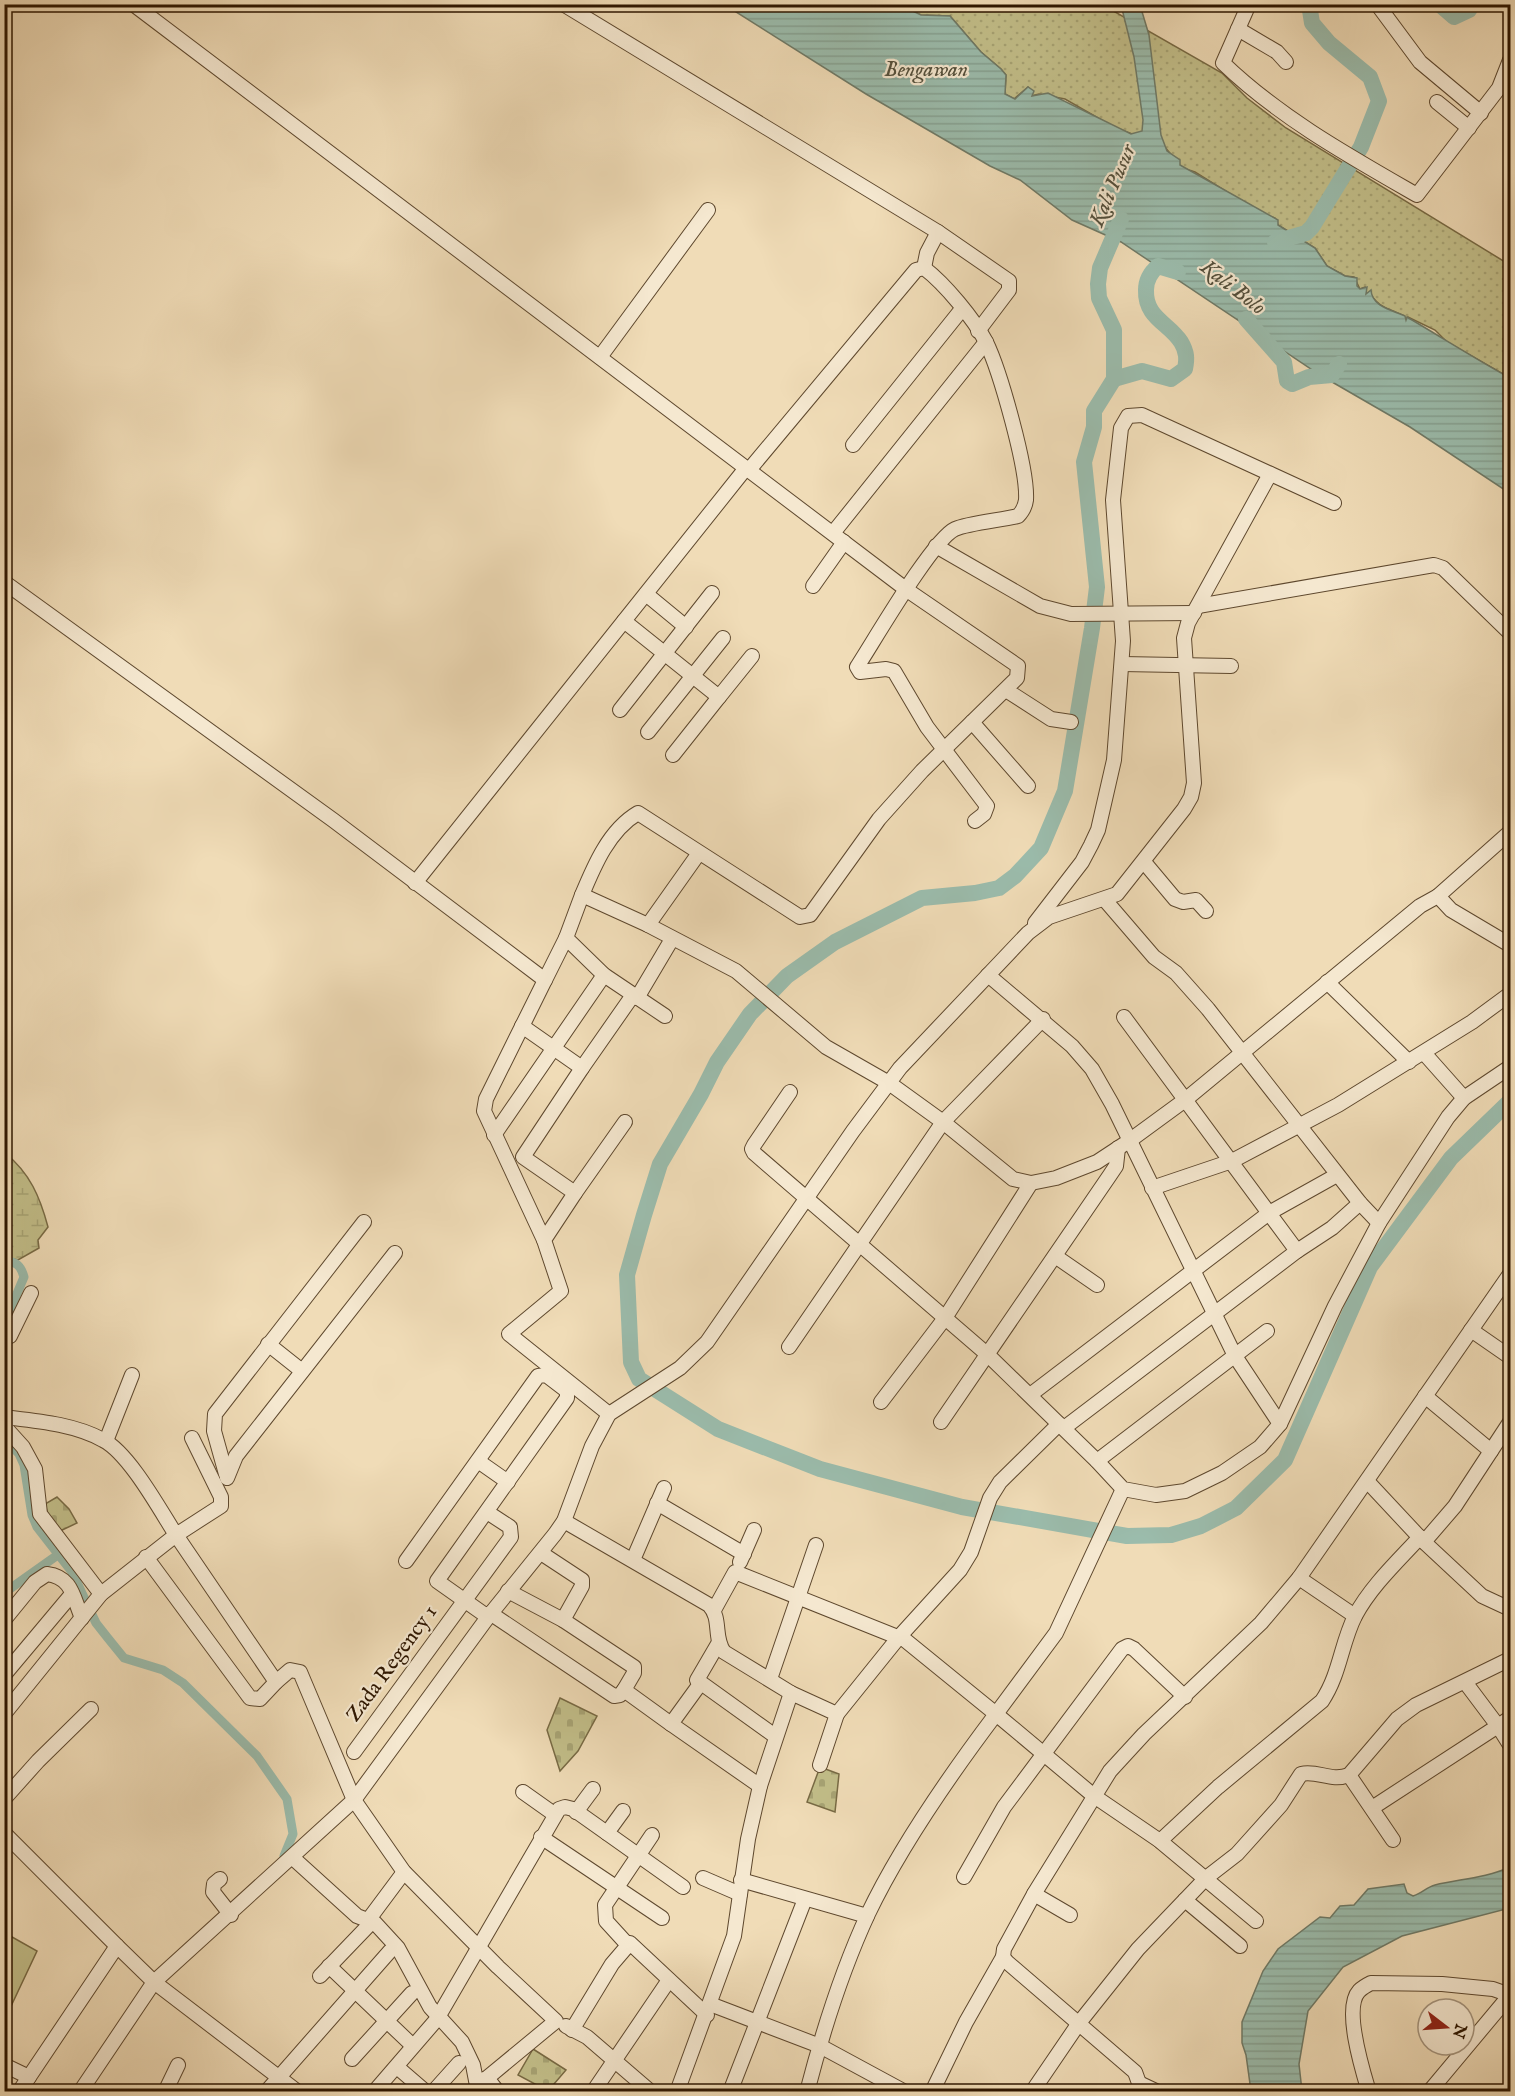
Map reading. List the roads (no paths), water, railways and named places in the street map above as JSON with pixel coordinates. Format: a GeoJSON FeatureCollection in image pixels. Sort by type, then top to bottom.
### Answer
{"type":"FeatureCollection","features":[{"type":"Feature","properties":{"kind":"street"},"geometry":{"type":"LineString","coordinates":[[133,4],[907,590],[1016,664],[1019,674],[1006,690],[945,749],[879,819],[810,915],[805,917],[773,901],[638,813],[621,827],[597,859],[566,938],[486,1099],[484,1111],[544,1240],[561,1291],[509,1334],[609,1414]]}},
{"type":"Feature","properties":{"kind":"street"},"geometry":{"type":"LineString","coordinates":[[562,4],[938,232],[1009,281],[1009,290],[982,337],[839,538],[813,586]]}},
{"type":"Feature","properties":{"kind":"street"},"geometry":{"type":"LineString","coordinates":[[1249,4],[1223,63],[1252,89],[1332,145],[1417,195],[1499,88],[1510,60]]}},
{"type":"Feature","properties":{"kind":"street"},"geometry":{"type":"LineString","coordinates":[[1377,4],[1420,62],[1481,113]]}},
{"type":"Feature","properties":{"kind":"street"},"geometry":{"type":"LineString","coordinates":[[1238,29],[1277,52],[1286,62]]}},
{"type":"Feature","properties":{"kind":"street"},"geometry":{"type":"LineString","coordinates":[[1437,102],[1469,128]]}},
{"type":"Feature","properties":{"kind":"street"},"geometry":{"type":"LineString","coordinates":[[600,357],[708,210]]}},
{"type":"Feature","properties":{"kind":"street"},"geometry":{"type":"LineString","coordinates":[[924,268],[927,254],[938,232]]}},
{"type":"Feature","properties":{"kind":"street"},"geometry":{"type":"LineString","coordinates":[[924,268],[962,309],[982,337],[1011,418],[1026,499],[1024,509],[1018,516],[955,529],[936,546],[857,670],[860,672],[886,669],[894,671],[913,706],[987,806],[984,814],[975,821]]}},
{"type":"Feature","properties":{"kind":"street"},"geometry":{"type":"LineString","coordinates":[[415,883],[748,469],[916,270],[924,268]]}},
{"type":"Feature","properties":{"kind":"street"},"geometry":{"type":"LineString","coordinates":[[853,445],[962,309]]}},
{"type":"Feature","properties":{"kind":"street"},"geometry":{"type":"LineString","coordinates":[[1028,933],[1082,862],[1098,830],[1114,760],[1122,664],[1123,613],[1113,500],[1121,428],[1128,416],[1142,415],[1334,502]]}},
{"type":"Feature","properties":{"kind":"street"},"geometry":{"type":"LineString","coordinates":[[80,2091],[154,1982],[231,1915],[354,1800],[489,1615],[541,1553],[564,1521],[592,1446],[609,1414],[680,1368],[708,1342],[807,1197],[914,1052],[1028,933],[1049,917],[1105,900],[1117,894],[1184,808],[1191,797],[1194,783],[1184,638],[1196,609],[1270,474]]}},
{"type":"Feature","properties":{"kind":"street"},"geometry":{"type":"LineString","coordinates":[[936,546],[1040,606],[1071,614],[1196,609],[1434,565],[1443,568],[1510,633]]}},
{"type":"Feature","properties":{"kind":"street"},"geometry":{"type":"LineString","coordinates":[[4,582],[333,820],[545,980]]}},
{"type":"Feature","properties":{"kind":"street"},"geometry":{"type":"LineString","coordinates":[[620,710],[712,593]]}},
{"type":"Feature","properties":{"kind":"street"},"geometry":{"type":"LineString","coordinates":[[646,594],[686,627]]}},
{"type":"Feature","properties":{"kind":"street"},"geometry":{"type":"LineString","coordinates":[[624,621],[719,697]]}},
{"type":"Feature","properties":{"kind":"street"},"geometry":{"type":"LineString","coordinates":[[648,732],[723,638]]}},
{"type":"Feature","properties":{"kind":"street"},"geometry":{"type":"LineString","coordinates":[[673,755],[752,656]]}},
{"type":"Feature","properties":{"kind":"street"},"geometry":{"type":"LineString","coordinates":[[1122,664],[1231,666]]}},
{"type":"Feature","properties":{"kind":"street"},"geometry":{"type":"LineString","coordinates":[[1006,690],[1050,719],[1071,722]]}},
{"type":"Feature","properties":{"kind":"street"},"geometry":{"type":"LineString","coordinates":[[972,722],[1028,786]]}},
{"type":"Feature","properties":{"kind":"street"},"geometry":{"type":"LineString","coordinates":[[582,895],[648,925],[736,971],[826,1047],[889,1083],[944,1122],[1013,1179],[1031,1183],[1056,1178],[1098,1162],[1185,1100],[1242,1050],[1420,906],[1438,896],[1510,832]]}},
{"type":"Feature","properties":{"kind":"street"},"geometry":{"type":"LineString","coordinates":[[648,925],[699,853]]}},
{"type":"Feature","properties":{"kind":"street"},"geometry":{"type":"LineString","coordinates":[[1144,862],[1176,899],[1183,902],[1196,900],[1206,911]]}},
{"type":"Feature","properties":{"kind":"street"},"geometry":{"type":"LineString","coordinates":[[1438,896],[1451,910],[1510,945]]}},
{"type":"Feature","properties":{"kind":"street"},"geometry":{"type":"LineString","coordinates":[[1105,900],[1154,957],[1176,973],[1242,1050],[1337,1175],[1379,1223]]}},
{"type":"Feature","properties":{"kind":"street"},"geometry":{"type":"LineString","coordinates":[[566,938],[604,975],[665,1016]]}},
{"type":"Feature","properties":{"kind":"street"},"geometry":{"type":"LineString","coordinates":[[510,1171],[523,1157],[672,939]]}},
{"type":"Feature","properties":{"kind":"street"},"geometry":{"type":"LineString","coordinates":[[494,1135],[604,975]]}},
{"type":"Feature","properties":{"kind":"street"},"geometry":{"type":"LineString","coordinates":[[988,975],[1043,1019],[1072,1046],[1092,1069],[1123,1144],[1152,1188],[1235,1356],[1280,1424]]}},
{"type":"Feature","properties":{"kind":"street"},"geometry":{"type":"LineString","coordinates":[[1327,982],[1409,1062]]}},
{"type":"Feature","properties":{"kind":"street"},"geometry":{"type":"LineString","coordinates":[[1152,1188],[1232,1161],[1298,1124],[1338,1105],[1424,1053],[1510,994]]}},
{"type":"Feature","properties":{"kind":"street"},"geometry":{"type":"LineString","coordinates":[[1124,1017],[1297,1251]]}},
{"type":"Feature","properties":{"kind":"street"},"geometry":{"type":"LineString","coordinates":[[789,1347],[944,1122],[1043,1019]]}},
{"type":"Feature","properties":{"kind":"street"},"geometry":{"type":"LineString","coordinates":[[522,1026],[582,1068]]}},
{"type":"Feature","properties":{"kind":"street"},"geometry":{"type":"LineString","coordinates":[[1424,1053],[1464,1098]]}},
{"type":"Feature","properties":{"kind":"street"},"geometry":{"type":"LineString","coordinates":[[790,1092],[752,1149],[858,1244],[988,1355],[1097,1461],[1122,1489],[1156,1495],[1185,1491],[1222,1473],[1260,1447],[1280,1424],[1335,1306],[1379,1223],[1448,1117],[1464,1098],[1510,1067]]}},
{"type":"Feature","properties":{"kind":"street"},"geometry":{"type":"LineString","coordinates":[[544,1240],[625,1122]]}},
{"type":"Feature","properties":{"kind":"street"},"geometry":{"type":"LineString","coordinates":[[941,1422],[1116,1166],[1123,1144]]}},
{"type":"Feature","properties":{"kind":"street"},"geometry":{"type":"LineString","coordinates":[[523,1157],[575,1192]]}},
{"type":"Feature","properties":{"kind":"street"},"geometry":{"type":"LineString","coordinates":[[1030,1395],[1269,1213],[1337,1175]]}},
{"type":"Feature","properties":{"kind":"street"},"geometry":{"type":"LineString","coordinates":[[881,1402],[945,1318],[1031,1183]]}},
{"type":"Feature","properties":{"kind":"street"},"geometry":{"type":"LineString","coordinates":[[820,1765],[837,1714],[899,1637],[960,1570],[971,1552],[990,1498],[999,1482],[1062,1426],[1215,1316],[1297,1251],[1332,1228],[1360,1203]]}},
{"type":"Feature","properties":{"kind":"street"},"geometry":{"type":"LineString","coordinates":[[4,1714],[91,1606],[146,1557],[220,1506],[221,1497],[226,1488],[226,1474],[214,1431],[215,1414],[364,1222]]}},
{"type":"Feature","properties":{"kind":"street"},"geometry":{"type":"LineString","coordinates":[[226,1474],[236,1456],[395,1252]]}},
{"type":"Feature","properties":{"kind":"street"},"geometry":{"type":"LineString","coordinates":[[1055,1256],[1097,1285]]}},
{"type":"Feature","properties":{"kind":"street"},"geometry":{"type":"LineString","coordinates":[[932,2091],[1034,1894],[1110,1771],[1262,1623],[1299,1578],[1510,1275]]}},
{"type":"Feature","properties":{"kind":"street"},"geometry":{"type":"LineString","coordinates":[[6,1336],[32,1293]]}},
{"type":"Feature","properties":{"kind":"street"},"geometry":{"type":"LineString","coordinates":[[1471,1330],[1510,1357]]}},
{"type":"Feature","properties":{"kind":"street"},"geometry":{"type":"LineString","coordinates":[[1097,1461],[1267,1332]]}},
{"type":"Feature","properties":{"kind":"street"},"geometry":{"type":"LineString","coordinates":[[268,1344],[302,1371]]}},
{"type":"Feature","properties":{"kind":"street"},"geometry":{"type":"LineString","coordinates":[[106,1441],[132,1374]]}},
{"type":"Feature","properties":{"kind":"street","name":"Zada Regency 1"},"geometry":{"type":"LineString","coordinates":[[406,1561],[538,1376],[546,1375],[567,1391],[567,1398],[437,1581],[614,1695],[618,1696],[624,1690]]}},
{"type":"Feature","properties":{"kind":"street"},"geometry":{"type":"LineString","coordinates":[[1425,1396],[1491,1451]]}},
{"type":"Feature","properties":{"kind":"street"},"geometry":{"type":"LineString","coordinates":[[4,1417],[46,1422],[83,1431],[106,1441],[132,1469],[276,1682]]}},
{"type":"Feature","properties":{"kind":"street"},"geometry":{"type":"LineString","coordinates":[[1160,1841],[1218,1787],[1322,1701],[1334,1683],[1355,1616],[1374,1589],[1455,1506],[1510,1422]]}},
{"type":"Feature","properties":{"kind":"street"},"geometry":{"type":"LineString","coordinates":[[4,1426],[23,1447],[34,1469],[40,1514],[91,1606]]}},
{"type":"Feature","properties":{"kind":"street"},"geometry":{"type":"LineString","coordinates":[[192,1438],[221,1497]]}},
{"type":"Feature","properties":{"kind":"street"},"geometry":{"type":"LineString","coordinates":[[478,1461],[508,1482]]}},
{"type":"Feature","properties":{"kind":"street"},"geometry":{"type":"LineString","coordinates":[[1367,1481],[1422,1539],[1482,1596],[1510,1609]]}},
{"type":"Feature","properties":{"kind":"street"},"geometry":{"type":"LineString","coordinates":[[633,1560],[664,1488]]}},
{"type":"Feature","properties":{"kind":"street"},"geometry":{"type":"LineString","coordinates":[[807,2091],[820,2046],[867,1916],[901,1855],[969,1750],[1056,1633],[1122,1489]]}},
{"type":"Feature","properties":{"kind":"street"},"geometry":{"type":"LineString","coordinates":[[657,1503],[744,1554]]}},
{"type":"Feature","properties":{"kind":"street","name":"Zada Regency 1"},"geometry":{"type":"LineString","coordinates":[[354,1752],[463,1599],[511,1537],[510,1527],[487,1512]]}},
{"type":"Feature","properties":{"kind":"street"},"geometry":{"type":"LineString","coordinates":[[564,1521],[714,1610],[718,1620],[718,1644],[698,1676],[700,1684],[775,1736]]}},
{"type":"Feature","properties":{"kind":"street"},"geometry":{"type":"LineString","coordinates":[[714,1610],[754,1530]]}},
{"type":"Feature","properties":{"kind":"street"},"geometry":{"type":"LineString","coordinates":[[770,1679],[816,1545]]}},
{"type":"Feature","properties":{"kind":"street"},"geometry":{"type":"LineString","coordinates":[[541,1553],[582,1580],[582,1586],[563,1620]]}},
{"type":"Feature","properties":{"kind":"street"},"geometry":{"type":"LineString","coordinates":[[146,1557],[250,1698],[260,1699],[290,1670],[300,1672],[354,1800],[404,1872],[556,2021],[587,2037],[651,2091]]}},
{"type":"Feature","properties":{"kind":"street"},"geometry":{"type":"LineString","coordinates":[[735,1572],[797,1599],[862,1621],[899,1637],[962,1683],[1094,1796],[1160,1841],[1256,1921]]}},
{"type":"Feature","properties":{"kind":"street"},"geometry":{"type":"LineString","coordinates":[[4,1620],[35,1582],[46,1574],[60,1576],[68,1584],[72,1594],[91,1606]]}},
{"type":"Feature","properties":{"kind":"street"},"geometry":{"type":"LineString","coordinates":[[1299,1578],[1355,1616]]}},
{"type":"Feature","properties":{"kind":"street"},"geometry":{"type":"LineString","coordinates":[[508,1591],[563,1620],[634,1667],[634,1673],[624,1690],[760,1786]]}},
{"type":"Feature","properties":{"kind":"street"},"geometry":{"type":"LineString","coordinates":[[4,1675],[72,1594]]}},
{"type":"Feature","properties":{"kind":"street"},"geometry":{"type":"LineString","coordinates":[[718,1644],[733,1660],[791,1693],[837,1714]]}},
{"type":"Feature","properties":{"kind":"street"},"geometry":{"type":"LineString","coordinates":[[964,1877],[1004,1807],[1122,1649],[1128,1646],[1134,1648],[1185,1697]]}},
{"type":"Feature","properties":{"kind":"street"},"geometry":{"type":"LineString","coordinates":[[1032,2091],[1080,2023],[1138,1949],[1206,1878],[1244,1846],[1281,1805],[1301,1774],[1311,1772],[1338,1779],[1348,1775],[1397,1719],[1416,1706],[1510,1659]]}},
{"type":"Feature","properties":{"kind":"street"},"geometry":{"type":"LineString","coordinates":[[1465,1682],[1510,1745]]}},
{"type":"Feature","properties":{"kind":"street"},"geometry":{"type":"LineString","coordinates":[[671,1724],[700,1684]]}},
{"type":"Feature","properties":{"kind":"street"},"geometry":{"type":"LineString","coordinates":[[677,2091],[734,1936],[760,1786],[791,1693]]}},
{"type":"Feature","properties":{"kind":"street"},"geometry":{"type":"LineString","coordinates":[[4,1799],[91,1708]]}},
{"type":"Feature","properties":{"kind":"street"},"geometry":{"type":"LineString","coordinates":[[1372,1808],[1510,1718]]}},
{"type":"Feature","properties":{"kind":"street"},"geometry":{"type":"LineString","coordinates":[[1348,1775],[1393,1840]]}},
{"type":"Feature","properties":{"kind":"street"},"geometry":{"type":"LineString","coordinates":[[576,1812],[593,1789]]}},
{"type":"Feature","properties":{"kind":"street"},"geometry":{"type":"LineString","coordinates":[[524,1792],[554,1814]]}},
{"type":"Feature","properties":{"kind":"street"},"geometry":{"type":"LineString","coordinates":[[374,2091],[436,2020],[554,1814],[559,1809],[565,1807],[576,1812],[683,1887]]}},
{"type":"Feature","properties":{"kind":"street"},"geometry":{"type":"LineString","coordinates":[[607,1833],[623,1811]]}},
{"type":"Feature","properties":{"kind":"street"},"geometry":{"type":"LineString","coordinates":[[4,1833],[154,1982],[298,2091]]}},
{"type":"Feature","properties":{"kind":"street"},"geometry":{"type":"LineString","coordinates":[[652,1835],[604,1912],[606,1920],[627,1944],[632,1944],[669,1980],[708,2010],[758,2022],[820,2046],[905,2091]]}},
{"type":"Feature","properties":{"kind":"street"},"geometry":{"type":"LineString","coordinates":[[541,1837],[662,1918]]}},
{"type":"Feature","properties":{"kind":"street"},"geometry":{"type":"LineString","coordinates":[[293,1858],[357,1916],[369,1922],[398,1948],[436,2020],[462,2042],[481,2084],[498,2091]]}},
{"type":"Feature","properties":{"kind":"street"},"geometry":{"type":"LineString","coordinates":[[404,1872],[369,1922],[324,1971],[355,1990],[413,2046]]}},
{"type":"Feature","properties":{"kind":"street"},"geometry":{"type":"LineString","coordinates":[[703,1878],[805,1899],[867,1916]]}},
{"type":"Feature","properties":{"kind":"street"},"geometry":{"type":"LineString","coordinates":[[220,1879],[214,1884],[213,1892],[231,1915]]}},
{"type":"Feature","properties":{"kind":"street"},"geometry":{"type":"LineString","coordinates":[[1034,1894],[1070,1915]]}},
{"type":"Feature","properties":{"kind":"street"},"geometry":{"type":"LineString","coordinates":[[730,2091],[805,1899]]}},
{"type":"Feature","properties":{"kind":"street"},"geometry":{"type":"LineString","coordinates":[[1185,1900],[1240,1946]]}},
{"type":"Feature","properties":{"kind":"street"},"geometry":{"type":"LineString","coordinates":[[572,2030],[627,1944]]}},
{"type":"Feature","properties":{"kind":"street"},"geometry":{"type":"LineString","coordinates":[[19,2091],[117,1946]]}},
{"type":"Feature","properties":{"kind":"street"},"geometry":{"type":"LineString","coordinates":[[266,2091],[390,1951]]}},
{"type":"Feature","properties":{"kind":"street"},"geometry":{"type":"LineString","coordinates":[[1003,1957],[1134,2072],[1138,2087],[1158,2091]]}},
{"type":"Feature","properties":{"kind":"street"},"geometry":{"type":"LineString","coordinates":[[593,2091],[669,1980]]}},
{"type":"Feature","properties":{"kind":"street"},"geometry":{"type":"LineString","coordinates":[[1369,2091],[1360,2062],[1353,2018],[1356,1995],[1364,1987],[1371,1983],[1442,1984],[1493,1989],[1510,1995],[1430,2091]]}},
{"type":"Feature","properties":{"kind":"street"},"geometry":{"type":"LineString","coordinates":[[352,2059],[412,1993]]}},
{"type":"Feature","properties":{"kind":"street"},"geometry":{"type":"LineString","coordinates":[[481,2084],[556,2021]]}},
{"type":"Feature","properties":{"kind":"street"},"geometry":{"type":"LineString","coordinates":[[433,2091],[459,2063]]}},
{"type":"Feature","properties":{"kind":"street"},"geometry":{"type":"LineString","coordinates":[[4,2065],[29,2077]]}},
{"type":"Feature","properties":{"kind":"street"},"geometry":{"type":"LineString","coordinates":[[165,2091],[178,2065]]}},
{"type":"Feature","properties":{"kind":"street"},"geometry":{"type":"LineString","coordinates":[[397,2067],[426,2091]]}},
{"type":"Feature","properties":{"kind":"water","name":"Bengawan"},"geometry":{"type":"Polygon","coordinates":[[[725,5],[900,5],[921,15],[950,16],[981,52],[1006,75],[1005,94],[1015,99],[1028,87],[1034,91],[1032,96],[1048,93],[1131,134],[1142,131],[1143,120],[1134,57],[1121,5],[1140,5],[1149,35],[1161,135],[1167,151],[1180,160],[1180,165],[1278,220],[1278,225],[1315,248],[1327,266],[1345,276],[1357,278],[1357,286],[1360,289],[1367,287],[1366,294],[1371,290],[1372,296],[1379,304],[1405,316],[1406,320],[1407,317],[1510,378],[1510,508],[1505,490],[1410,427],[1320,375],[1121,242],[1072,220],[1020,180],[990,166],[866,94],[725,5]]]}},
{"type":"Feature","properties":{"kind":"water"},"geometry":{"type":"Polygon","coordinates":[[[1510,1867],[1510,1908],[1402,1936],[1343,1967],[1308,2011],[1299,2064],[1302,2091],[1251,2091],[1242,2043],[1242,2022],[1263,1971],[1278,1949],[1320,1917],[1330,1918],[1340,1906],[1354,1905],[1368,1889],[1404,1884],[1407,1893],[1413,1896],[1435,1885],[1482,1876],[1510,1867]]]}},
{"type":"Feature","properties":{"kind":"waterway","name":"Kali Bolo"},"geometry":{"type":"LineString","coordinates":[[1275,242],[1306,233],[1312,227],[1361,147],[1379,101],[1370,77],[1329,43],[1312,23],[1309,4]]}},
{"type":"Feature","properties":{"kind":"waterway","name":"Kali Bolo"},"geometry":{"type":"LineString","coordinates":[[1439,4],[1454,17],[1469,10],[1473,4]]}},
{"type":"Feature","properties":{"kind":"waterway","name":"Kali Pusur"},"geometry":{"type":"LineString","coordinates":[[1114,379],[1114,330],[1099,298],[1098,284],[1100,268],[1121,219]]}},
{"type":"Feature","properties":{"kind":"waterway","name":"Kali Bolo"},"geometry":{"type":"LineString","coordinates":[[1114,379],[1142,371],[1171,379],[1185,369],[1186,356],[1183,346],[1176,335],[1153,314],[1149,307],[1146,290],[1149,276],[1158,266],[1178,272]]}},
{"type":"Feature","properties":{"kind":"waterway","name":"Kali Bolo"},"geometry":{"type":"LineString","coordinates":[[1246,319],[1284,362],[1287,381],[1292,384],[1309,377],[1332,375],[1339,364]]}},
{"type":"Feature","properties":{"kind":"waterway"},"geometry":{"type":"LineString","coordinates":[[1114,379],[1094,411],[1094,427],[1084,462],[1097,587],[1065,791],[1041,848],[1015,876],[999,888],[975,893],[922,898],[835,942],[787,976],[750,1014],[717,1062],[660,1164],[644,1215],[627,1275],[631,1362],[639,1379],[718,1429],[820,1469],[962,1507],[1127,1536],[1171,1535],[1201,1526],[1236,1508],[1285,1460],[1370,1267],[1451,1158],[1510,1101]]}},
{"type":"Feature","properties":{"kind":"waterway"},"geometry":{"type":"LineString","coordinates":[[4,1260],[18,1265],[24,1277],[10,1310],[4,1337]]}},
{"type":"Feature","properties":{"kind":"waterway"},"geometry":{"type":"LineString","coordinates":[[4,1438],[19,1454],[24,1465],[32,1515],[37,1527],[72,1572],[96,1623],[124,1658],[163,1670],[183,1683],[257,1756],[287,1799],[293,1834],[284,1856]]}},
{"type":"Feature","properties":{"kind":"waterway"},"geometry":{"type":"LineString","coordinates":[[4,1593],[59,1554]]}}]}
